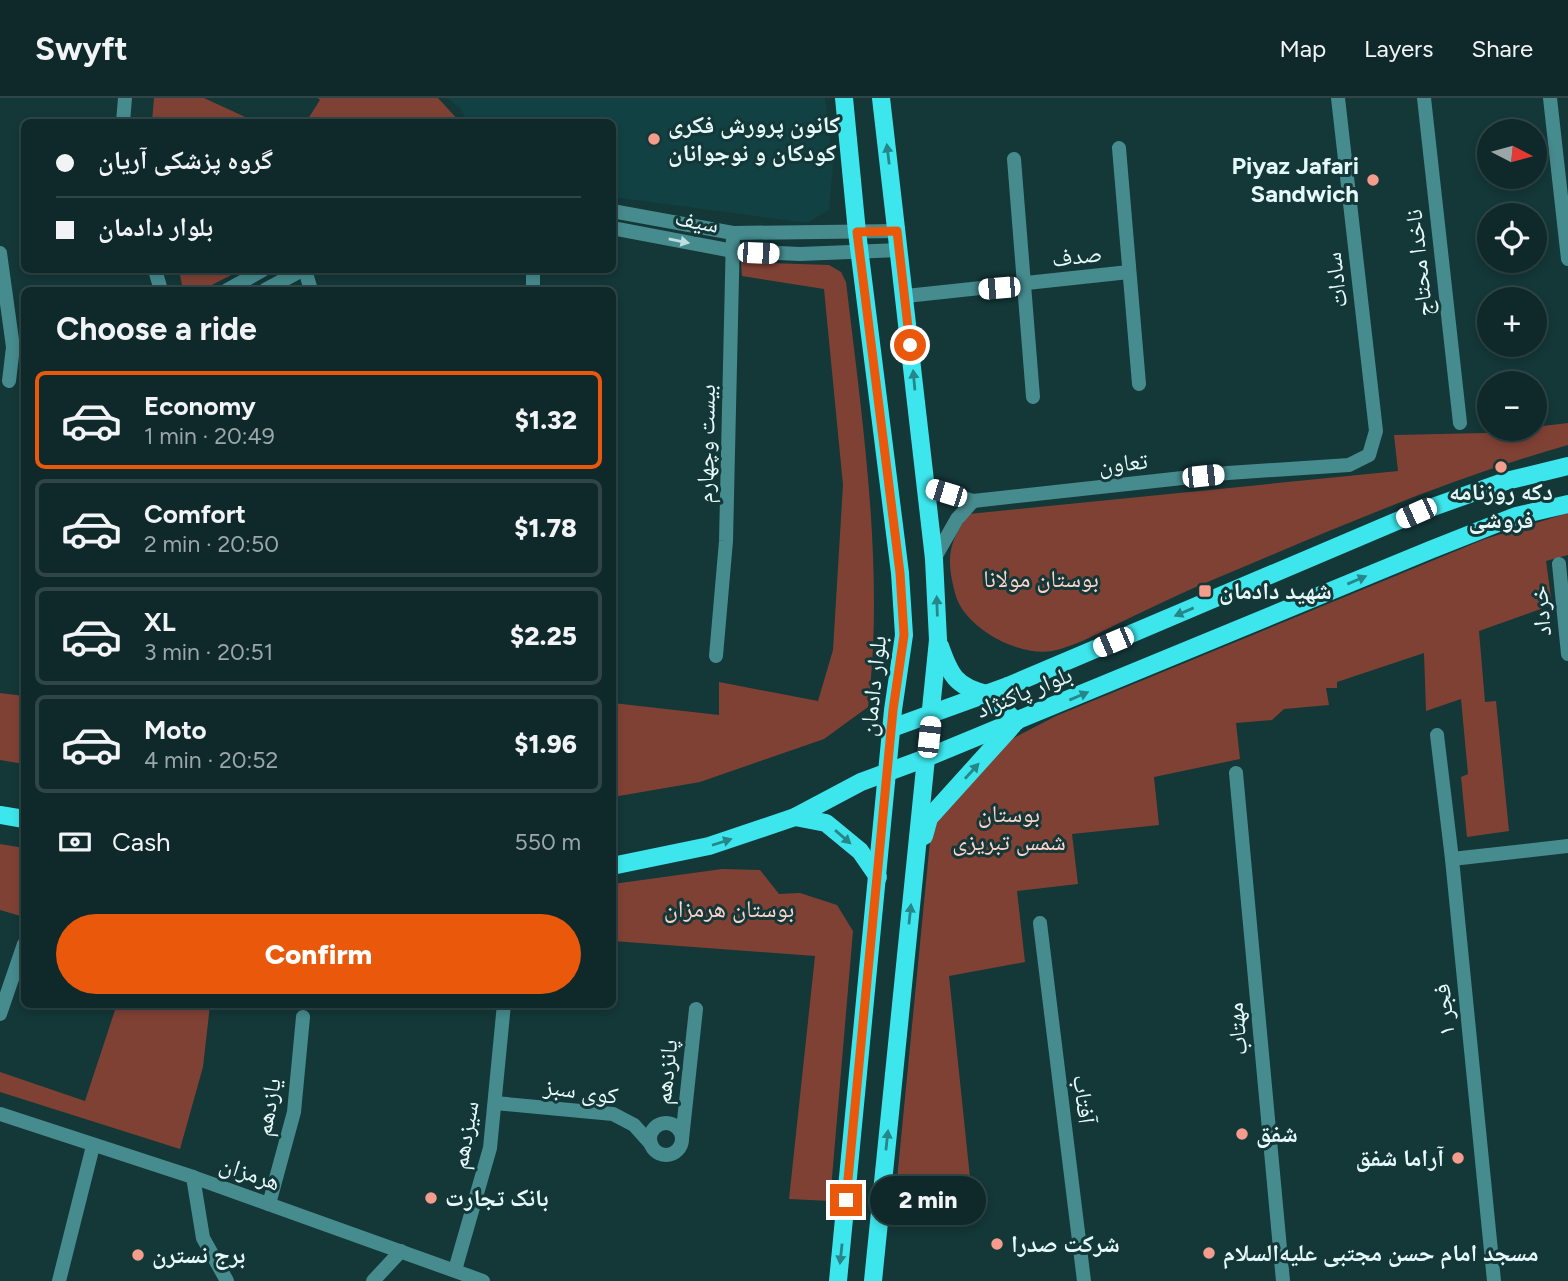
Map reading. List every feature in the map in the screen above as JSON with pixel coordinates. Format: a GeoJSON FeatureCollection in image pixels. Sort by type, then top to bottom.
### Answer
{"type":"FeatureCollection","features":[{"type":"Feature","properties":{"kind":"main road","name":"بلوار دادمان"},"geometry":{"type":"LineString","coordinates":[[838,1281],[892,728],[904,635],[900,573],[859,253],[844,98]]}},
{"type":"Feature","properties":{"kind":"main road"},"geometry":{"type":"LineString","coordinates":[[873,1281],[938,640],[934,559],[924,486],[906,296],[881,98]]}},
{"type":"Feature","properties":{"kind":"main road","name":"بلوار پاکنژاد"},"geometry":{"type":"LineString","coordinates":[[892,728],[1008,686],[1416,513],[1506,481],[1568,466]]}},
{"type":"Feature","properties":{"kind":"main road","name":"بلوار پاکنژاد"},"geometry":{"type":"LineString","coordinates":[[616,865],[709,846],[795,817],[861,782],[1016,722],[1430,550],[1516,516],[1568,504]]}},
{"type":"Feature","properties":{"kind":"main road"},"geometry":{"type":"LineString","coordinates":[[938,640],[947,665],[957,681],[967,690],[987,694]]}},
{"type":"Feature","properties":{"kind":"main road"},"geometry":{"type":"LineString","coordinates":[[915,869],[929,818],[1016,722],[1003,708],[1008,686]]}},
{"type":"Feature","properties":{"kind":"main road"},"geometry":{"type":"LineString","coordinates":[[0,815],[21,818]]}},
{"type":"Feature","properties":{"kind":"main road"},"geometry":{"type":"LineString","coordinates":[[795,817],[826,823],[860,851],[878,877]]}},
{"type":"Feature","properties":{"kind":"street"},"geometry":{"type":"LineString","coordinates":[[123,119],[125,98]]}},
{"type":"Feature","properties":{"kind":"street","name":"سادات"},"geometry":{"type":"LineString","coordinates":[[1338,98],[1376,431],[1369,455]]}},
{"type":"Feature","properties":{"kind":"street","name":"ناخدا محتاج"},"geometry":{"type":"LineString","coordinates":[[1424,98],[1460,423]]}},
{"type":"Feature","properties":{"kind":"street"},"geometry":{"type":"LineString","coordinates":[[1550,98],[1568,260]]}},
{"type":"Feature","properties":{"kind":"street"},"geometry":{"type":"LineString","coordinates":[[1119,148],[1139,384]]}},
{"type":"Feature","properties":{"kind":"street"},"geometry":{"type":"LineString","coordinates":[[1014,159],[1033,397]]}},
{"type":"Feature","properties":{"kind":"street","name":"سیف"},"geometry":{"type":"LineString","coordinates":[[616,212],[733,233],[897,231]]}},
{"type":"Feature","properties":{"kind":"street","name":"سیف"},"geometry":{"type":"LineString","coordinates":[[616,229],[733,251],[859,253],[900,250]]}},
{"type":"Feature","properties":{"kind":"street","name":"بیست وچهارم"},"geometry":{"type":"LineString","coordinates":[[716,656],[726,541],[733,233]]}},
{"type":"Feature","properties":{"kind":"street"},"geometry":{"type":"LineString","coordinates":[[0,253],[13,347],[4,382]]}},
{"type":"Feature","properties":{"kind":"street","name":"صدف"},"geometry":{"type":"LineString","coordinates":[[906,296],[1129,272]]}},
{"type":"Feature","properties":{"kind":"street"},"geometry":{"type":"LineString","coordinates":[[232,287],[258,273]]}},
{"type":"Feature","properties":{"kind":"street"},"geometry":{"type":"LineString","coordinates":[[271,287],[298,273]]}},
{"type":"Feature","properties":{"kind":"street"},"geometry":{"type":"LineString","coordinates":[[0,352],[4,382]]}},
{"type":"Feature","properties":{"kind":"street"},"geometry":{"type":"LineString","coordinates":[[4,382],[21,375]]}},
{"type":"Feature","properties":{"kind":"street","name":"تعاون"},"geometry":{"type":"LineString","coordinates":[[924,486],[974,501],[1228,473],[1349,465],[1369,455]]}},
{"type":"Feature","properties":{"kind":"street"},"geometry":{"type":"LineString","coordinates":[[934,559],[957,519],[974,501]]}},
{"type":"Feature","properties":{"kind":"street","name":"خرداد"},"geometry":{"type":"LineString","coordinates":[[1559,564],[1568,654]]}},
{"type":"Feature","properties":{"kind":"street","name":"فجر ۱"},"geometry":{"type":"LineString","coordinates":[[1437,735],[1494,1281]]}},
{"type":"Feature","properties":{"kind":"street","name":"مهتاب"},"geometry":{"type":"LineString","coordinates":[[1236,773],[1283,1281]]}},
{"type":"Feature","properties":{"kind":"street"},"geometry":{"type":"LineString","coordinates":[[1452,859],[1568,846]]}},
{"type":"Feature","properties":{"kind":"street","name":"آفتاب"},"geometry":{"type":"LineString","coordinates":[[1040,923],[1084,1281]]}},
{"type":"Feature","properties":{"kind":"street"},"geometry":{"type":"LineString","coordinates":[[0,1014],[21,953]]}},
{"type":"Feature","properties":{"kind":"street","name":"سیزدهم"},"geometry":{"type":"LineString","coordinates":[[456,1270],[491,1148],[504,1008]]}},
{"type":"Feature","properties":{"kind":"street","name":"پانزدهم"},"geometry":{"type":"LineString","coordinates":[[682,1139],[696,1009]]}},
{"type":"Feature","properties":{"kind":"street","name":"یازدهم"},"geometry":{"type":"LineString","coordinates":[[269,1204],[294,1112],[303,1017]]}},
{"type":"Feature","properties":{"kind":"street","name":"کوی سبز"},"geometry":{"type":"LineString","coordinates":[[495,1103],[613,1114],[634,1125],[651,1144]]}},
{"type":"Feature","properties":{"kind":"street","name":"هرمزان"},"geometry":{"type":"LineString","coordinates":[[0,1114],[193,1177],[483,1281]]}},
{"type":"Feature","properties":{"kind":"street"},"geometry":{"type":"LineString","coordinates":[[669,1123],[679,1129],[682,1139],[678,1149],[668,1155],[658,1153],[651,1144],[651,1133],[658,1125],[669,1123]]}},
{"type":"Feature","properties":{"kind":"street"},"geometry":{"type":"LineString","coordinates":[[59,1281],[93,1146]]}},
{"type":"Feature","properties":{"kind":"street"},"geometry":{"type":"LineString","coordinates":[[193,1177],[203,1238],[227,1281]]}},
{"type":"Feature","properties":{"kind":"street"},"geometry":{"type":"LineString","coordinates":[[373,1281],[401,1251]]}},
{"type":"Feature","properties":{"kind":"shaded area"},"geometry":{"type":"Polygon","coordinates":[[[447,98],[825,98],[833,167],[829,210],[807,223],[616,197],[616,119],[466,119],[461,109],[447,98]]]}},
{"type":"Feature","properties":{"kind":"green space"},"geometry":{"type":"Polygon","coordinates":[[[154,98],[204,98],[250,119],[152,119],[154,98]]]}},
{"type":"Feature","properties":{"kind":"green space"},"geometry":{"type":"Polygon","coordinates":[[[318,98],[438,98],[457,119],[308,119],[320,100],[318,98]]]}},
{"type":"Feature","properties":{"kind":"green space"},"geometry":{"type":"Polygon","coordinates":[[[741,262],[829,265],[841,272],[846,282],[873,549],[873,655],[868,707],[824,739],[700,782],[616,796],[616,703],[719,715],[719,682],[818,701],[833,650],[843,485],[824,289],[742,276],[741,262]]]}},
{"type":"Feature","properties":{"kind":"green space"},"geometry":{"type":"Polygon","coordinates":[[[180,273],[235,273],[208,287],[182,287],[180,273]]]}},
{"type":"Feature","properties":{"kind":"green space","name":"بوستان مولانا"},"geometry":{"type":"Polygon","coordinates":[[[1568,423],[1568,445],[1434,489],[1204,584],[1060,649],[1038,652],[1008,644],[994,637],[969,617],[960,606],[955,593],[950,570],[951,551],[969,514],[1398,471],[1394,435],[1477,433],[1477,441],[1547,441],[1547,426],[1568,423]]]}},
{"type":"Feature","properties":{"kind":"green space","name":"بوستان شمس تبریزی"},"geometry":{"type":"Polygon","coordinates":[[[1568,513],[1568,555],[1546,561],[1552,605],[1479,631],[1485,702],[1496,701],[1509,831],[1467,837],[1461,777],[1468,774],[1461,699],[1426,711],[1424,653],[1337,682],[1337,688],[1326,688],[1329,705],[1284,709],[1272,720],[1236,723],[1240,759],[1154,777],[1159,825],[1072,834],[1078,884],[1017,891],[1025,962],[949,976],[974,1216],[893,1221],[931,831],[947,806],[1004,743],[1056,716],[1485,539],[1568,513]]]}},
{"type":"Feature","properties":{"kind":"green space"},"geometry":{"type":"Polygon","coordinates":[[[0,693],[21,696],[21,764],[0,760],[0,693]]]}},
{"type":"Feature","properties":{"kind":"green space"},"geometry":{"type":"Polygon","coordinates":[[[0,844],[21,848],[21,916],[0,910],[0,844]]]}},
{"type":"Feature","properties":{"kind":"green space","name":"بوستان هرمزان"},"geometry":{"type":"Polygon","coordinates":[[[722,869],[760,870],[779,894],[800,893],[837,905],[853,931],[830,1201],[789,1199],[815,956],[616,941],[616,884],[722,869]]]}},
{"type":"Feature","properties":{"kind":"green space"},"geometry":{"type":"Polygon","coordinates":[[[116,1008],[210,1008],[203,1067],[180,1149],[0,1092],[0,1072],[85,1101],[116,1008]]]}},
{"type":"Feature","properties":{"kind":"place","name":"کانون پرورش فکری کودکان و نوجوانان"},"geometry":{"type":"Point","coordinates":[654,139]}},
{"type":"Feature","properties":{"kind":"place","name":"Piyaz Jafari Sandwich"},"geometry":{"type":"Point","coordinates":[1373,180]}},
{"type":"Feature","properties":{"kind":"place","name":"دکه روزنامه فروشی"},"geometry":{"type":"Point","coordinates":[1501,467]}},
{"type":"Feature","properties":{"kind":"place","name":"شهید دادمان"},"geometry":{"type":"Point","coordinates":[1205,591]}},
{"type":"Feature","properties":{"kind":"place","name":"شفق"},"geometry":{"type":"Point","coordinates":[1242,1134]}},
{"type":"Feature","properties":{"kind":"place","name":"آراما شفق"},"geometry":{"type":"Point","coordinates":[1458,1158]}},
{"type":"Feature","properties":{"kind":"place","name":"بانک تجارت"},"geometry":{"type":"Point","coordinates":[431,1198]}},
{"type":"Feature","properties":{"kind":"place","name":"شرکت صدرا"},"geometry":{"type":"Point","coordinates":[997,1244]}},
{"type":"Feature","properties":{"kind":"place","name":"مسجد امام حسن مجتبی علیه‌السلام"},"geometry":{"type":"Point","coordinates":[1209,1253]}},
{"type":"Feature","properties":{"kind":"place","name":"برج نسترن"},"geometry":{"type":"Point","coordinates":[138,1255]}},
{"type":"Feature","properties":{"kind":"route"},"geometry":{"type":"LineString","coordinates":[[846,1200],[893,710],[904,635],[888,469],[857,232],[897,231],[910,345]]}}]}
